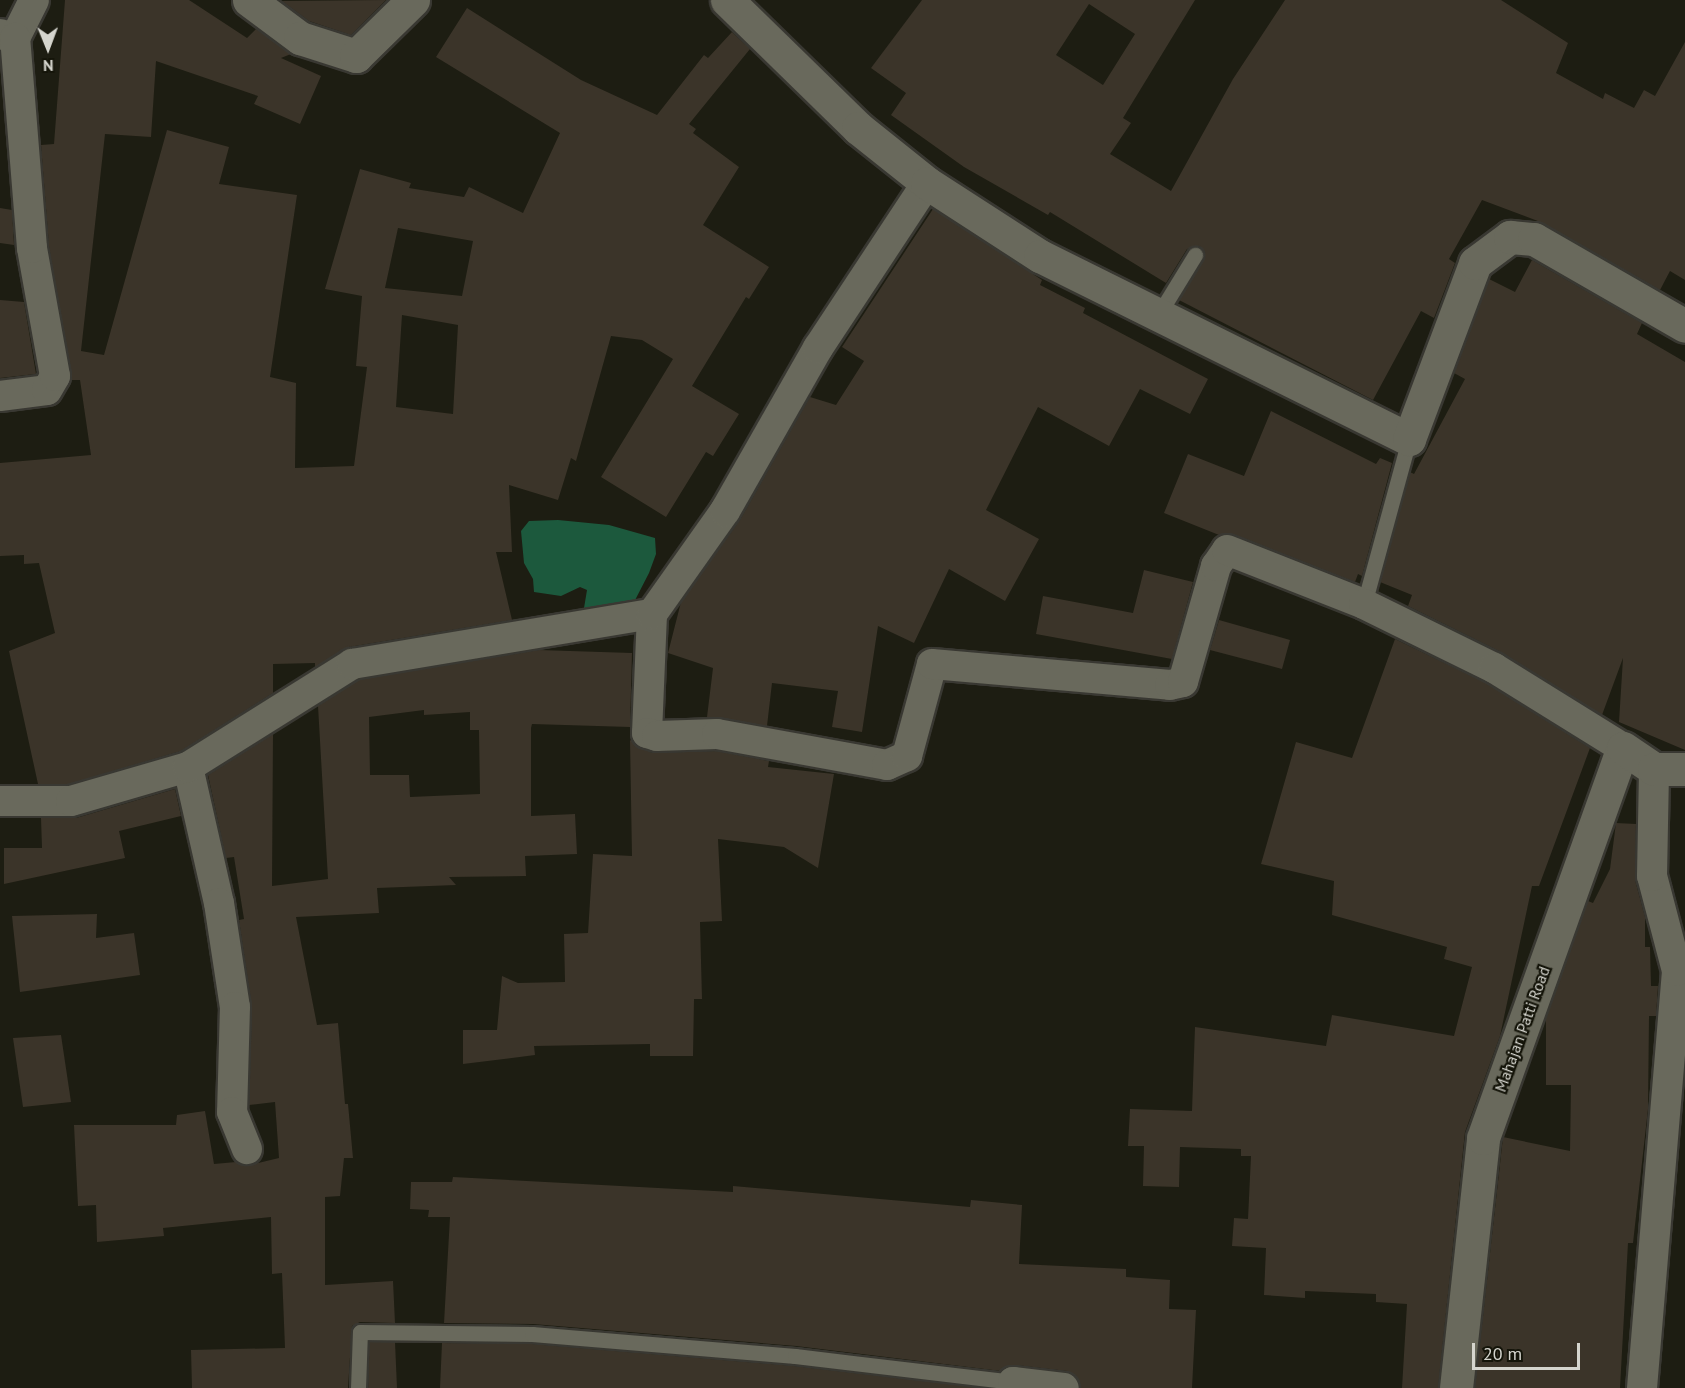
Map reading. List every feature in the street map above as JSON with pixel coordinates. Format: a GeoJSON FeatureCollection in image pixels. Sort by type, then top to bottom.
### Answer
{"type":"FeatureCollection","features":[{"type":"Feature","properties":{"kind":"street"},"geometry":{"type":"LineString","coordinates":[[0,396],[47,390],[55,376],[32,248],[8,36],[34,0]]}},
{"type":"Feature","properties":{"kind":"street"},"geometry":{"type":"LineString","coordinates":[[249,0],[300,38],[356,56],[413,0]]}},
{"type":"Feature","properties":{"kind":"street"},"geometry":{"type":"LineString","coordinates":[[727,0],[858,128],[927,183],[1040,256],[1157,317],[1409,439],[1475,263],[1510,237],[1534,239],[1685,326]]}},
{"type":"Feature","properties":{"kind":"street"},"geometry":{"type":"LineString","coordinates":[[927,183],[818,348],[725,511],[652,615],[647,733],[657,736],[717,735],[887,765],[907,756],[932,664],[1170,685],[1183,682],[1216,566],[1227,550],[1364,604],[1494,668],[1623,748],[1669,769],[1652,876],[1677,971],[1642,1388]]}},
{"type":"Feature","properties":{"kind":"street"},"geometry":{"type":"LineString","coordinates":[[0,801],[71,801],[188,766],[352,664],[652,615]]}},
{"type":"Feature","properties":{"kind":"street","name":"Mahajan Patti Road"},"geometry":{"type":"LineString","coordinates":[[1456,1388],[1483,1138],[1623,748]]}},
{"type":"Feature","properties":{"kind":"street"},"geometry":{"type":"LineString","coordinates":[[188,766],[221,915],[235,1007],[232,1112],[247,1149]]}},
{"type":"Feature","properties":{"kind":"street"},"geometry":{"type":"LineString","coordinates":[[1013,1385],[1064,1388]]}},
{"type":"Feature","properties":{"kind":"lane"},"geometry":{"type":"LineString","coordinates":[[1157,317],[1195,255]]}},
{"type":"Feature","properties":{"kind":"lane"},"geometry":{"type":"LineString","coordinates":[[1364,604],[1409,439]]}},
{"type":"Feature","properties":{"kind":"lane"},"geometry":{"type":"LineString","coordinates":[[358,1388],[360,1332],[532,1334],[795,1356],[1013,1385]]}},
{"type":"Feature","properties":{"kind":"shaded area"},"geometry":{"type":"Polygon","coordinates":[[[558,520],[609,525],[655,538],[656,554],[631,608],[584,608],[587,590],[580,587],[561,596],[534,592],[533,579],[524,563],[521,531],[529,521],[558,520]]]}},
{"type":"Feature","properties":{"kind":"building"},"geometry":{"type":"Polygon","coordinates":[[[65,0],[189,0],[247,38],[256,29],[291,54],[281,58],[321,76],[300,124],[254,104],[258,96],[156,61],[151,137],[105,134],[81,351],[104,355],[167,130],[229,147],[219,184],[297,195],[270,377],[296,383],[295,468],[354,466],[367,367],[356,366],[362,296],[325,289],[360,169],[411,183],[409,188],[464,197],[469,187],[523,213],[560,133],[436,57],[467,8],[581,80],[657,115],[704,55],[708,58],[732,32],[750,49],[689,124],[696,129],[693,133],[739,167],[703,225],[769,267],[749,299],[746,297],[692,386],[739,414],[713,456],[706,452],[666,517],[601,477],[673,359],[642,340],[611,336],[576,461],[571,458],[558,500],[509,485],[512,552],[496,552],[512,620],[349,647],[315,667],[315,663],[273,664],[273,693],[181,751],[69,784],[38,784],[9,651],[55,633],[39,563],[24,564],[24,555],[0,556],[0,463],[91,455],[80,380],[71,380],[49,246],[41,145],[54,144],[65,0]],[[398,228],[385,288],[462,296],[473,241],[398,228]],[[402,315],[396,407],[453,414],[458,325],[402,315]]]}},
{"type":"Feature","properties":{"kind":"building"},"geometry":{"type":"Polygon","coordinates":[[[386,0],[351,35],[309,21],[282,1],[386,0]]]}},
{"type":"Feature","properties":{"kind":"building"},"geometry":{"type":"Polygon","coordinates":[[[922,0],[1195,0],[1123,118],[1131,123],[1110,154],[1171,191],[1233,79],[1285,0],[1501,0],[1568,43],[1556,73],[1603,99],[1605,93],[1634,108],[1644,90],[1655,96],[1685,42],[1685,280],[1670,271],[1660,290],[1543,223],[1482,200],[1449,259],[1455,263],[1434,318],[1421,311],[1373,400],[1179,300],[1204,260],[1200,246],[1187,249],[1166,283],[1050,212],[1048,215],[964,167],[891,115],[906,93],[871,68],[922,0]],[[1089,4],[1056,55],[1103,85],[1135,34],[1089,4]]]}},
{"type":"Feature","properties":{"kind":"building"},"geometry":{"type":"Polygon","coordinates":[[[0,208],[12,210],[14,245],[0,243],[0,208]]]}},
{"type":"Feature","properties":{"kind":"building"},"geometry":{"type":"Polygon","coordinates":[[[933,209],[1042,280],[1040,285],[1085,308],[1083,313],[1208,379],[1190,414],[1140,389],[1109,446],[1038,407],[986,510],[1039,539],[1005,601],[949,569],[914,643],[878,626],[862,732],[832,727],[838,691],[772,683],[767,726],[707,717],[713,668],[668,653],[681,602],[740,520],[810,397],[836,405],[864,361],[842,347],[933,209]]]}},
{"type":"Feature","properties":{"kind":"building"},"geometry":{"type":"Polygon","coordinates":[[[1532,260],[1642,323],[1637,334],[1685,362],[1685,750],[1619,722],[1623,658],[1602,715],[1503,653],[1408,606],[1412,595],[1380,582],[1410,472],[1414,474],[1465,379],[1454,373],[1489,279],[1515,292],[1532,260]]]}},
{"type":"Feature","properties":{"kind":"building"},"geometry":{"type":"Polygon","coordinates":[[[0,300],[24,302],[36,374],[0,378],[0,300]]]}},
{"type":"Feature","properties":{"kind":"building"},"geometry":{"type":"Polygon","coordinates":[[[1271,411],[1376,464],[1380,458],[1392,463],[1362,576],[1358,574],[1355,582],[1233,534],[1219,535],[1164,513],[1188,454],[1244,476],[1271,411]]]}},
{"type":"Feature","properties":{"kind":"building"},"geometry":{"type":"Polygon","coordinates":[[[1144,570],[1193,582],[1172,659],[1036,634],[1043,596],[1133,613],[1144,570]]]}},
{"type":"Feature","properties":{"kind":"building"},"geometry":{"type":"Polygon","coordinates":[[[1219,620],[1290,640],[1282,669],[1210,650],[1219,620]]]}},
{"type":"Feature","properties":{"kind":"building"},"geometry":{"type":"Polygon","coordinates":[[[1395,639],[1486,683],[1590,748],[1539,886],[1532,886],[1500,1036],[1465,1132],[1438,1388],[1402,1388],[1407,1304],[1376,1302],[1376,1294],[1305,1291],[1305,1298],[1264,1295],[1266,1248],[1232,1246],[1234,1218],[1248,1219],[1251,1156],[1241,1156],[1241,1149],[1180,1147],[1179,1187],[1143,1186],[1144,1146],[1128,1146],[1130,1109],[1192,1111],[1195,1027],[1326,1046],[1332,1015],[1454,1036],[1472,967],[1444,959],[1447,947],[1332,915],[1334,881],[1261,864],[1296,742],[1352,758],[1395,639]]]}},
{"type":"Feature","properties":{"kind":"building"},"geometry":{"type":"Polygon","coordinates":[[[539,650],[632,653],[630,727],[532,724],[531,816],[575,814],[577,854],[525,856],[526,876],[449,877],[456,885],[377,888],[379,913],[296,917],[317,1025],[338,1023],[345,1104],[348,1104],[353,1158],[344,1158],[340,1196],[325,1197],[325,1285],[393,1281],[395,1323],[360,1322],[352,1326],[348,1388],[192,1388],[191,1350],[285,1348],[282,1273],[272,1274],[271,1217],[163,1228],[164,1236],[97,1242],[96,1205],[78,1206],[74,1125],[176,1125],[177,1115],[205,1111],[214,1164],[236,1162],[245,1166],[279,1158],[275,1102],[249,1105],[252,1007],[239,920],[244,919],[234,857],[226,858],[208,775],[273,734],[272,886],[328,879],[318,706],[358,680],[539,650]],[[424,710],[369,717],[370,775],[409,775],[410,797],[480,794],[479,730],[470,730],[470,712],[424,715],[424,710]]]}},
{"type":"Feature","properties":{"kind":"building"},"geometry":{"type":"Polygon","coordinates":[[[630,740],[652,753],[716,751],[769,761],[768,767],[834,774],[818,868],[784,847],[718,839],[722,921],[700,922],[702,999],[694,999],[693,1056],[650,1056],[650,1044],[534,1046],[535,1055],[463,1064],[463,1030],[497,1030],[502,976],[518,983],[565,982],[564,934],[588,933],[593,854],[632,856],[630,740]]]}},
{"type":"Feature","properties":{"kind":"building"},"geometry":{"type":"Polygon","coordinates":[[[175,789],[181,816],[119,831],[125,858],[4,884],[4,848],[42,848],[41,818],[76,818],[175,789]]]}},
{"type":"Feature","properties":{"kind":"building"},"geometry":{"type":"Polygon","coordinates":[[[1616,823],[1636,824],[1635,880],[1645,917],[1645,947],[1650,947],[1651,986],[1658,986],[1656,1016],[1649,1016],[1648,1109],[1633,1243],[1628,1243],[1620,1388],[1475,1388],[1503,1137],[1570,1151],[1571,1085],[1546,1085],[1546,1017],[1588,901],[1593,903],[1610,869],[1616,823]]]}},
{"type":"Feature","properties":{"kind":"building"},"geometry":{"type":"Polygon","coordinates":[[[97,914],[96,938],[134,933],[140,975],[20,992],[12,916],[97,914]]]}},
{"type":"Feature","properties":{"kind":"building"},"geometry":{"type":"Polygon","coordinates":[[[61,1035],[71,1102],[23,1107],[13,1038],[61,1035]]]}},
{"type":"Feature","properties":{"kind":"building"},"geometry":{"type":"Polygon","coordinates":[[[453,1177],[733,1192],[733,1186],[970,1207],[971,1200],[1022,1205],[1019,1264],[1126,1269],[1126,1277],[1170,1280],[1169,1309],[1196,1310],[1192,1388],[1081,1388],[1075,1375],[1067,1371],[1015,1365],[1001,1371],[796,1346],[533,1324],[444,1323],[450,1217],[428,1217],[429,1210],[410,1209],[411,1182],[452,1182],[453,1177]]]}},
{"type":"Feature","properties":{"kind":"building"},"geometry":{"type":"Polygon","coordinates":[[[369,1342],[395,1342],[397,1388],[368,1388],[369,1342]]]}},
{"type":"Feature","properties":{"kind":"building"},"geometry":{"type":"Polygon","coordinates":[[[442,1343],[532,1344],[794,1366],[981,1388],[440,1388],[442,1343]]]}}]}
